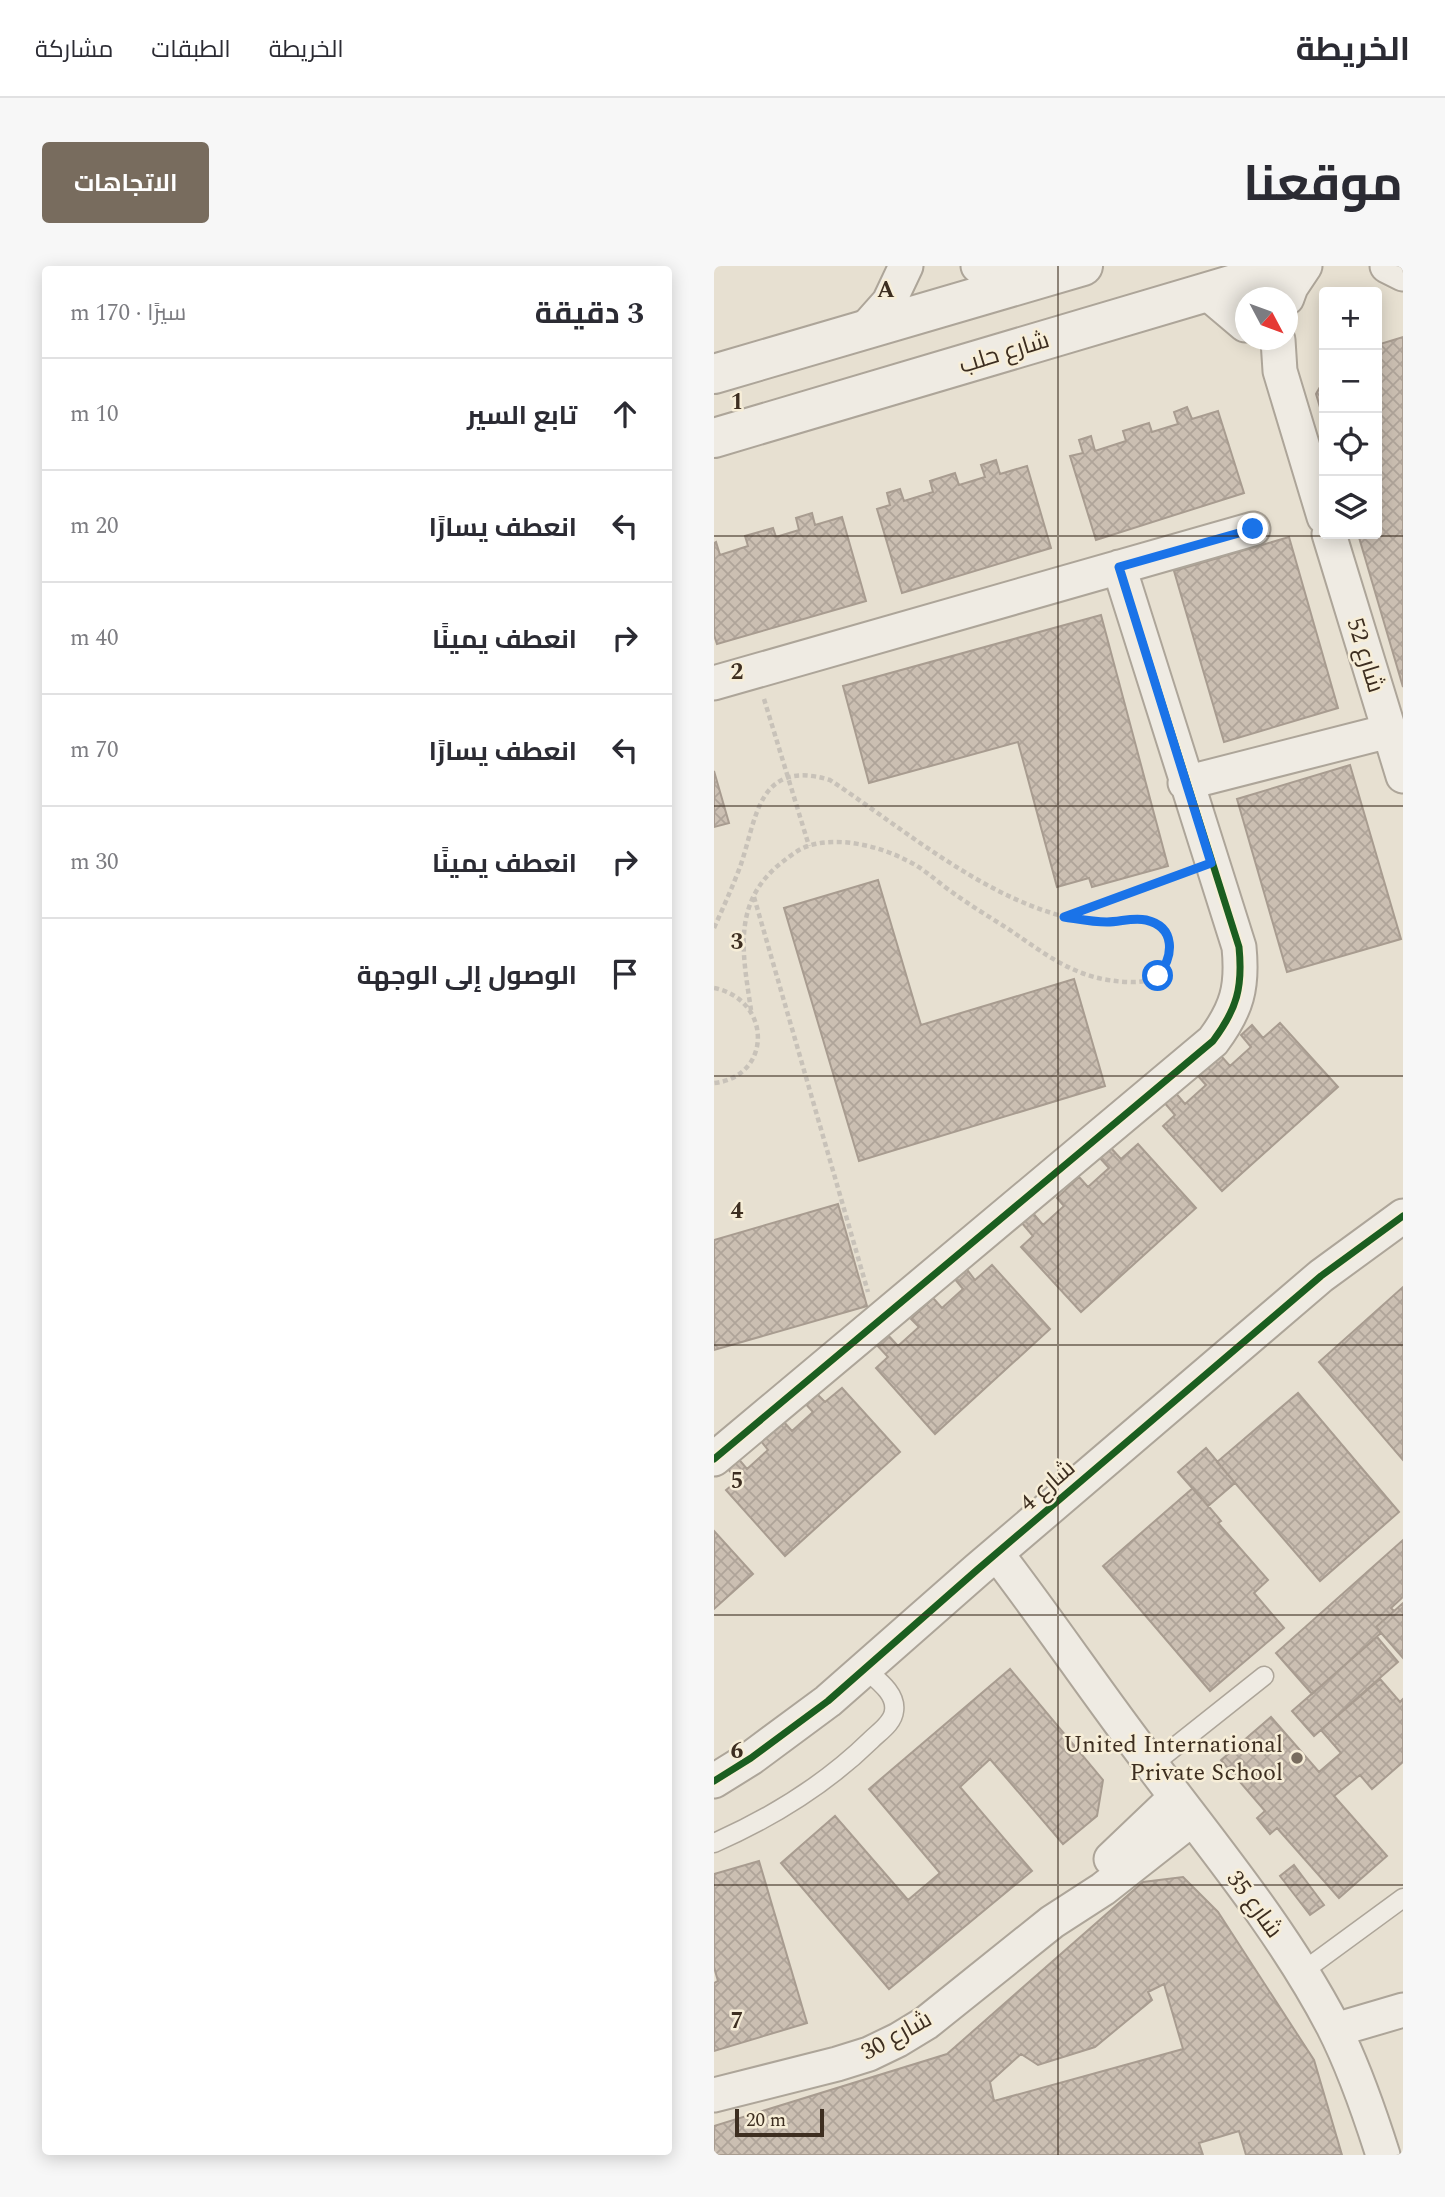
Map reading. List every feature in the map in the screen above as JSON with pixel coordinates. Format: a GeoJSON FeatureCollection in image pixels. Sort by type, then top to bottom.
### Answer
{"type":"FeatureCollection","features":[{"type":"Feature","properties":{"kind":"street"},"geometry":{"type":"LineString","coordinates":[[865,329],[889,302],[906,266]]}},
{"type":"Feature","properties":{"kind":"street"},"geometry":{"type":"LineString","coordinates":[[978,266],[1021,284]]}},
{"type":"Feature","properties":{"kind":"street"},"geometry":{"type":"LineString","coordinates":[[714,374],[1083,266]]}},
{"type":"Feature","properties":{"kind":"street","name":"شارع حلب"},"geometry":{"type":"LineString","coordinates":[[714,438],[1295,266]]}},
{"type":"Feature","properties":{"kind":"street"},"geometry":{"type":"LineString","coordinates":[[1293,287],[1304,266]]}},
{"type":"Feature","properties":{"kind":"street"},"geometry":{"type":"LineString","coordinates":[[1387,266],[1403,274]]}},
{"type":"Feature","properties":{"kind":"street"},"geometry":{"type":"LineString","coordinates":[[1206,292],[1235,317]]}},
{"type":"Feature","properties":{"kind":"street"},"geometry":{"type":"LineString","coordinates":[[1279,355],[1319,499]]}},
{"type":"Feature","properties":{"kind":"street"},"geometry":{"type":"LineString","coordinates":[[714,683],[1253,529]]}},
{"type":"Feature","properties":{"kind":"street","name":"شارع 52"},"geometry":{"type":"LineString","coordinates":[[1331,539],[1403,776]]}},
{"type":"Feature","properties":{"kind":"street"},"geometry":{"type":"LineString","coordinates":[[714,1459],[1213,1041],[1228,1020],[1238,997],[1241,972],[1239,947],[1185,783],[1119,567]]}},
{"type":"Feature","properties":{"kind":"street"},"geometry":{"type":"LineString","coordinates":[[1185,783],[1390,731]]}},
{"type":"Feature","properties":{"kind":"street","name":"شارع 4"},"geometry":{"type":"LineString","coordinates":[[714,1781],[828,1701],[1321,1276],[1403,1216]]}},
{"type":"Feature","properties":{"kind":"street","name":"شارع 35"},"geometry":{"type":"LineString","coordinates":[[987,1562],[1039,1637],[1085,1677],[1280,1937],[1335,2029],[1366,2103],[1383,2155]]}},
{"type":"Feature","properties":{"kind":"street","name":"شارع 30"},"geometry":{"type":"LineString","coordinates":[[714,2095],[869,2054],[926,2023],[1052,1922],[1103,1889],[1184,1808]]}},
{"type":"Feature","properties":{"kind":"street"},"geometry":{"type":"LineString","coordinates":[[1335,2029],[1403,2010]]}},
{"type":"Feature","properties":{"kind":"lane"},"geometry":{"type":"LineString","coordinates":[[714,1843],[785,1808],[822,1783],[888,1724],[893,1717],[894,1700],[864,1668]]}},
{"type":"Feature","properties":{"kind":"lane"},"geometry":{"type":"LineString","coordinates":[[1152,1765],[1264,1676]]}},
{"type":"Feature","properties":{"kind":"lane"},"geometry":{"type":"LineString","coordinates":[[1303,1972],[1403,1898]]}},
{"type":"Feature","properties":{"kind":"path"},"geometry":{"type":"LineString","coordinates":[[755,671],[809,846]]}},
{"type":"Feature","properties":{"kind":"path"},"geometry":{"type":"LineString","coordinates":[[714,928],[740,866],[755,811],[763,797],[774,786],[788,778],[802,775],[830,780],[889,823],[1009,896],[1064,917],[1087,921],[1147,920],[1160,927],[1168,938],[1171,952],[1167,965],[1158,976],[1146,982],[1110,981],[1089,976],[1049,959],[926,871],[906,860],[861,845],[835,843],[809,846],[792,854],[777,866],[754,897],[746,921],[742,947],[751,1010],[757,1024],[755,1054],[747,1067],[736,1077],[714,1083]]}},
{"type":"Feature","properties":{"kind":"path"},"geometry":{"type":"LineString","coordinates":[[1064,917],[1211,863]]}},
{"type":"Feature","properties":{"kind":"path"},"geometry":{"type":"LineString","coordinates":[[754,897],[877,1323]]}},
{"type":"Feature","properties":{"kind":"path"},"geometry":{"type":"LineString","coordinates":[[714,988],[741,998],[751,1010]]}},
{"type":"Feature","properties":{"kind":"building"},"geometry":{"type":"Polygon","coordinates":[[[1403,337],[1403,687],[1359,539],[1382,539],[1382,343],[1403,337]]]}},
{"type":"Feature","properties":{"kind":"building"},"geometry":{"type":"Polygon","coordinates":[[[1187,407],[1192,419],[1218,411],[1244,493],[1096,540],[1070,456],[1083,453],[1079,440],[1091,436],[1095,451],[1126,441],[1123,431],[1149,423],[1152,432],[1178,424],[1174,412],[1187,407]]]}},
{"type":"Feature","properties":{"kind":"building"},"geometry":{"type":"Polygon","coordinates":[[[996,460],[1000,474],[1027,466],[1051,548],[902,593],[877,509],[890,505],[887,493],[900,489],[904,501],[933,492],[930,481],[955,473],[959,485],[985,477],[981,465],[996,460]]]}},
{"type":"Feature","properties":{"kind":"building"},"geometry":{"type":"Polygon","coordinates":[[[812,513],[815,525],[842,517],[866,601],[717,644],[714,635],[714,543],[716,542],[720,555],[748,546],[745,536],[773,528],[776,537],[799,530],[796,518],[812,513]]]}},
{"type":"Feature","properties":{"kind":"building"},"geometry":{"type":"Polygon","coordinates":[[[1289,537],[1338,708],[1224,742],[1174,571],[1289,537]]]}},
{"type":"Feature","properties":{"kind":"building"},"geometry":{"type":"Polygon","coordinates":[[[1101,615],[1168,866],[1092,887],[1089,878],[1057,887],[1018,742],[869,783],[843,686],[1101,615]]]}},
{"type":"Feature","properties":{"kind":"building"},"geometry":{"type":"Polygon","coordinates":[[[1350,765],[1401,939],[1287,972],[1237,799],[1350,765]]]}},
{"type":"Feature","properties":{"kind":"building"},"geometry":{"type":"Polygon","coordinates":[[[714,771],[729,823],[714,827],[714,771]]]}},
{"type":"Feature","properties":{"kind":"building"},"geometry":{"type":"Polygon","coordinates":[[[878,880],[921,1025],[1074,979],[1105,1086],[859,1161],[784,908],[878,880]]]}},
{"type":"Feature","properties":{"kind":"building"},"geometry":{"type":"Polygon","coordinates":[[[1280,1023],[1338,1087],[1222,1191],[1163,1126],[1175,1115],[1163,1101],[1174,1091],[1185,1104],[1206,1085],[1198,1076],[1221,1056],[1230,1066],[1251,1047],[1241,1035],[1252,1025],[1263,1038],[1280,1023]]]}},
{"type":"Feature","properties":{"kind":"building"},"geometry":{"type":"Polygon","coordinates":[[[1138,1144],[1196,1208],[1081,1312],[1021,1247],[1033,1236],[1021,1222],[1032,1212],[1043,1225],[1064,1206],[1057,1198],[1079,1177],[1088,1187],[1109,1168],[1099,1157],[1110,1147],[1121,1159],[1138,1144]]]}},
{"type":"Feature","properties":{"kind":"building"},"geometry":{"type":"Polygon","coordinates":[[[838,1204],[867,1306],[714,1350],[714,1240],[838,1204]]]}},
{"type":"Feature","properties":{"kind":"building"},"geometry":{"type":"Polygon","coordinates":[[[992,1265],[1050,1329],[935,1434],[876,1368],[888,1357],[875,1343],[886,1333],[898,1346],[919,1327],[911,1319],[933,1298],[942,1308],[963,1289],[954,1278],[965,1267],[975,1280],[992,1265]]]}},
{"type":"Feature","properties":{"kind":"building"},"geometry":{"type":"Polygon","coordinates":[[[1403,1287],[1403,1460],[1319,1362],[1403,1287]]]}},
{"type":"Feature","properties":{"kind":"building"},"geometry":{"type":"Polygon","coordinates":[[[842,1388],[900,1452],[785,1556],[726,1490],[738,1480],[725,1466],[736,1456],[747,1469],[768,1450],[761,1441],[783,1421],[792,1431],[813,1412],[803,1401],[814,1391],[825,1402],[842,1388]]]}},
{"type":"Feature","properties":{"kind":"building"},"geometry":{"type":"Polygon","coordinates":[[[1298,1393],[1399,1512],[1320,1581],[1217,1462],[1298,1393]]]}},
{"type":"Feature","properties":{"kind":"building"},"geometry":{"type":"Polygon","coordinates":[[[1206,1448],[1235,1483],[1208,1506],[1178,1472],[1206,1448]]]}},
{"type":"Feature","properties":{"kind":"building"},"geometry":{"type":"Polygon","coordinates":[[[1193,1488],[1221,1521],[1218,1523],[1268,1580],[1254,1593],[1284,1628],[1210,1691],[1103,1566],[1193,1488]]]}},
{"type":"Feature","properties":{"kind":"building"},"geometry":{"type":"Polygon","coordinates":[[[714,1531],[753,1574],[714,1609],[714,1531]]]}},
{"type":"Feature","properties":{"kind":"building"},"geometry":{"type":"Polygon","coordinates":[[[1403,1540],[1403,1597],[1391,1608],[1394,1611],[1376,1627],[1381,1633],[1312,1694],[1276,1653],[1403,1540]]]}},
{"type":"Feature","properties":{"kind":"building"},"geometry":{"type":"Polygon","coordinates":[[[1403,1603],[1403,1658],[1376,1627],[1403,1603]]]}},
{"type":"Feature","properties":{"kind":"building"},"geometry":{"type":"Polygon","coordinates":[[[1377,1637],[1398,1662],[1314,1736],[1292,1711],[1377,1637]]]}},
{"type":"Feature","properties":{"kind":"building"},"geometry":{"type":"Polygon","coordinates":[[[1010,1669],[1103,1780],[1097,1816],[1063,1844],[990,1759],[960,1787],[1032,1871],[889,1989],[781,1863],[835,1816],[908,1900],[940,1873],[869,1789],[1010,1669]]]}},
{"type":"Feature","properties":{"kind":"building"},"geometry":{"type":"Polygon","coordinates":[[[1380,1679],[1400,1702],[1403,1699],[1403,1762],[1372,1789],[1360,1775],[1334,1796],[1387,1856],[1339,1898],[1277,1828],[1270,1834],[1257,1818],[1265,1811],[1221,1760],[1271,1717],[1319,1772],[1341,1753],[1321,1730],[1380,1679]]]}},
{"type":"Feature","properties":{"kind":"building"},"geometry":{"type":"Polygon","coordinates":[[[759,1861],[807,2023],[714,2051],[714,1983],[718,1981],[714,1967],[714,1874],[759,1861]]]}},
{"type":"Feature","properties":{"kind":"building"},"geometry":{"type":"Polygon","coordinates":[[[1294,1865],[1324,1905],[1310,1915],[1280,1876],[1294,1865]]]}},
{"type":"Feature","properties":{"kind":"building"},"geometry":{"type":"Polygon","coordinates":[[[1183,1877],[1218,1912],[1314,2060],[1342,2155],[1246,2155],[1239,2131],[1199,2143],[1203,2155],[714,2155],[714,2126],[947,2054],[1143,1882],[1183,1877]],[[1164,1984],[1148,1992],[1152,2000],[1095,2047],[1038,2065],[1021,2054],[990,2082],[994,2101],[1183,2049],[1164,1984]]]}},
{"type":"Feature","properties":{"kind":"cycle path"},"geometry":{"type":"LineString","coordinates":[[714,1459],[1213,1041],[1233,1008],[1239,986],[1239,947],[1119,567]]}},
{"type":"Feature","properties":{"kind":"cycle path"},"geometry":{"type":"LineString","coordinates":[[714,1781],[751,1758],[828,1701],[1321,1276],[1403,1216]]}},
{"type":"Feature","properties":{"kind":"place","name":"United International Private School"},"geometry":{"type":"Point","coordinates":[1297,1758]}},
{"type":"Feature","properties":{"kind":"route"},"geometry":{"type":"LineString","coordinates":[[1158,976],[1167,965],[1171,952],[1168,938],[1160,927],[1147,920],[1110,922],[1064,917],[1211,863],[1119,567],[1253,529]]}}]}
